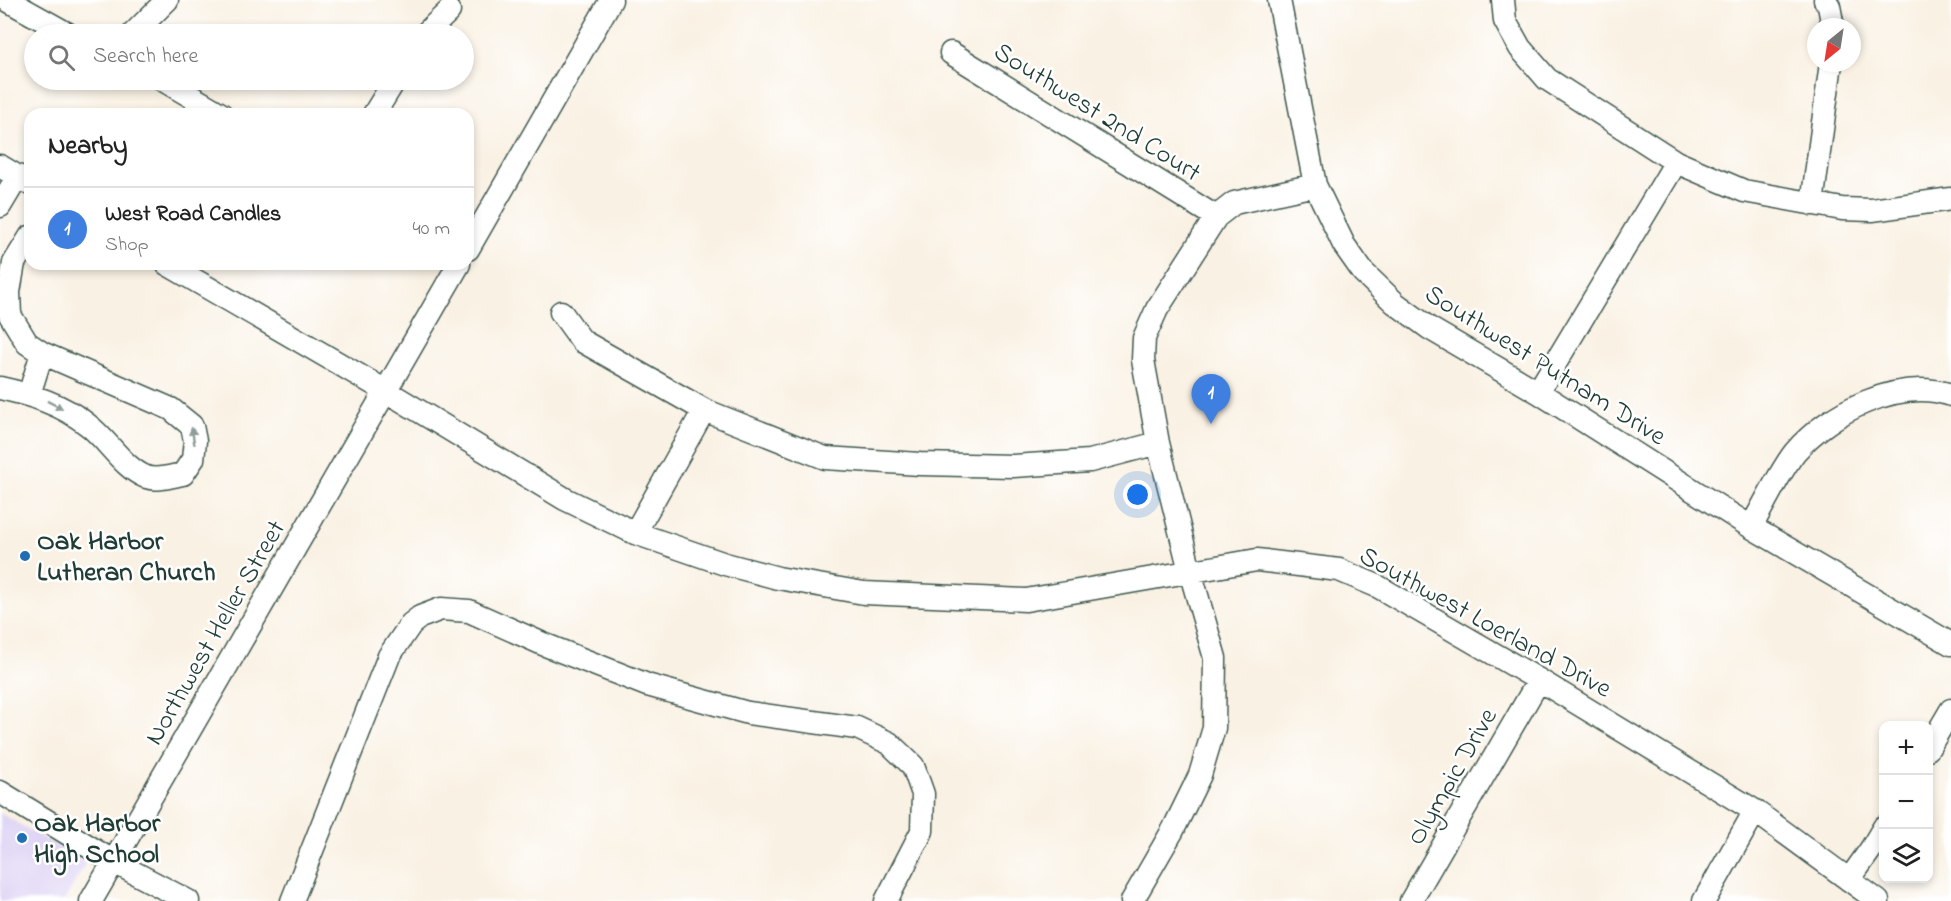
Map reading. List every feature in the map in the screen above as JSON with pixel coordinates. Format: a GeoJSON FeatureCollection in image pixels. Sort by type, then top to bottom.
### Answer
{"type":"FeatureCollection","features":[{"type":"Feature","properties":{"kind":"street"},"geometry":{"type":"LineString","coordinates":[[7,0],[50,24]]}},
{"type":"Feature","properties":{"kind":"street"},"geometry":{"type":"LineString","coordinates":[[143,24],[167,0]]}},
{"type":"Feature","properties":{"kind":"street"},"geometry":{"type":"LineString","coordinates":[[474,239],[611,0]]}},
{"type":"Feature","properties":{"kind":"street","name":"Southwest Putnam Drive"},"geometry":{"type":"LineString","coordinates":[[1279,0],[1315,184],[1344,245],[1363,272],[1395,303],[1429,328],[1538,392],[1751,527],[1951,644]]}},
{"type":"Feature","properties":{"kind":"street"},"geometry":{"type":"LineString","coordinates":[[1503,0],[1505,21],[1520,48],[1547,79],[1676,162],[1744,191],[1842,209],[1872,210],[1951,199]]}},
{"type":"Feature","properties":{"kind":"street"},"geometry":{"type":"LineString","coordinates":[[1825,0],[1831,18]]}},
{"type":"Feature","properties":{"kind":"street"},"geometry":{"type":"LineString","coordinates":[[435,24],[449,11]]}},
{"type":"Feature","properties":{"kind":"street","name":"Southwest 2nd Court"},"geometry":{"type":"LineString","coordinates":[[951,53],[1215,217]]}},
{"type":"Feature","properties":{"kind":"street"},"geometry":{"type":"LineString","coordinates":[[1812,204],[1830,72]]}},
{"type":"Feature","properties":{"kind":"street"},"geometry":{"type":"LineString","coordinates":[[180,90],[211,108]]}},
{"type":"Feature","properties":{"kind":"street"},"geometry":{"type":"LineString","coordinates":[[378,108],[389,90]]}},
{"type":"Feature","properties":{"kind":"street"},"geometry":{"type":"LineString","coordinates":[[1538,392],[1676,162]]}},
{"type":"Feature","properties":{"kind":"street"},"geometry":{"type":"LineString","coordinates":[[0,206],[16,175]]}},
{"type":"Feature","properties":{"kind":"street"},"geometry":{"type":"LineString","coordinates":[[1132,901],[1173,830],[1200,776],[1214,728],[1215,658],[1190,571],[1158,443],[1143,360],[1144,338],[1157,309],[1215,217],[1234,202],[1315,184]]}},
{"type":"Feature","properties":{"kind":"street"},"geometry":{"type":"LineString","coordinates":[[0,388],[37,396],[88,424],[126,463],[147,477],[165,478],[183,474],[193,459],[195,441],[192,426],[171,409],[42,353],[27,343],[9,315],[9,292],[14,263],[24,247]]}},
{"type":"Feature","properties":{"kind":"street","name":"Southwest Loerland Drive"},"geometry":{"type":"LineString","coordinates":[[177,270],[386,391],[565,499],[635,533],[735,567],[778,578],[864,593],[1026,600],[1257,561],[1339,570],[1377,586],[1539,680],[1755,811],[1878,901]]}},
{"type":"Feature","properties":{"kind":"street","name":"Northwest Heller Street"},"geometry":{"type":"LineString","coordinates":[[91,901],[456,270]]}},
{"type":"Feature","properties":{"kind":"street"},"geometry":{"type":"LineString","coordinates":[[561,312],[582,341],[704,410],[825,458],[920,464],[1013,466],[1090,461],[1158,443]]}},
{"type":"Feature","properties":{"kind":"street"},"geometry":{"type":"LineString","coordinates":[[29,395],[42,353]]}},
{"type":"Feature","properties":{"kind":"street"},"geometry":{"type":"LineString","coordinates":[[1751,527],[1794,454],[1811,434],[1864,402],[1884,394],[1927,391],[1951,395]]}},
{"type":"Feature","properties":{"kind":"street"},"geometry":{"type":"LineString","coordinates":[[635,533],[704,410]]}},
{"type":"Feature","properties":{"kind":"street"},"geometry":{"type":"LineString","coordinates":[[292,901],[389,656],[411,624],[420,617],[441,609],[469,611],[543,644],[647,685],[748,713],[857,728],[889,743],[914,766],[923,794],[922,831],[885,901]]}},
{"type":"Feature","properties":{"kind":"street","name":"Olympic Drive"},"geometry":{"type":"LineString","coordinates":[[1411,901],[1539,680]]}},
{"type":"Feature","properties":{"kind":"street"},"geometry":{"type":"LineString","coordinates":[[1933,742],[1951,710]]}},
{"type":"Feature","properties":{"kind":"street"},"geometry":{"type":"LineString","coordinates":[[0,792],[114,862],[188,901]]}},
{"type":"Feature","properties":{"kind":"street"},"geometry":{"type":"LineString","coordinates":[[1704,901],[1755,811]]}},
{"type":"Feature","properties":{"kind":"street"},"geometry":{"type":"LineString","coordinates":[[1849,880],[1883,829]]}},
{"type":"Feature","properties":{"kind":"shaded area","name":"Oak Harbor High School"},"geometry":{"type":"Polygon","coordinates":[[[0,813],[86,863],[64,901],[0,901],[0,813]]]}},
{"type":"Feature","properties":{"kind":"place","name":"West Road Candles"},"geometry":{"type":"Point","coordinates":[1211,424]}},
{"type":"Feature","properties":{"kind":"place","name":"Oak Harbor Lutheran Church"},"geometry":{"type":"Point","coordinates":[25,556]}},
{"type":"Feature","properties":{"kind":"place","name":"Oak Harbor High School"},"geometry":{"type":"Point","coordinates":[22,838]}}]}
